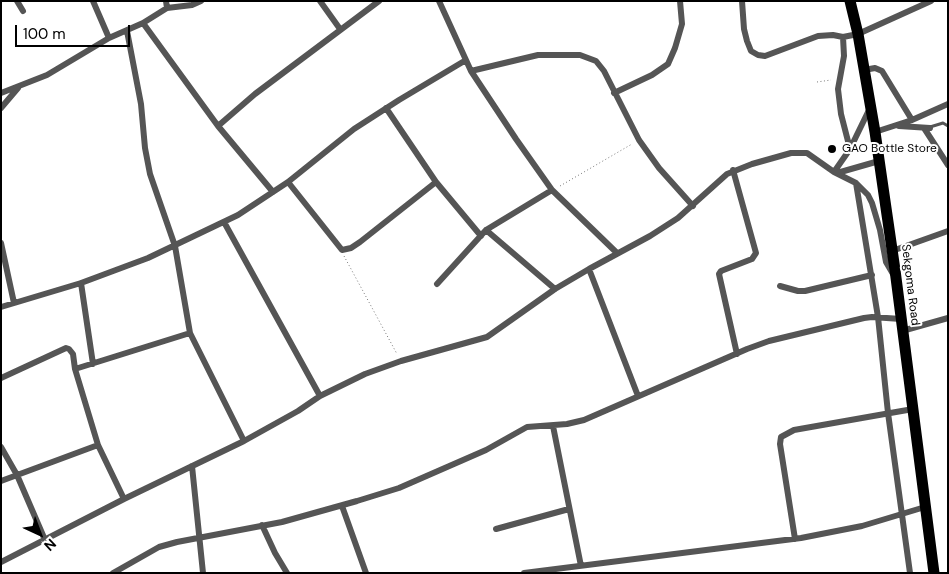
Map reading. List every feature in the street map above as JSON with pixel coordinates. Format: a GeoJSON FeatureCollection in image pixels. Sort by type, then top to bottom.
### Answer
{"type":"FeatureCollection","features":[{"type":"Feature","properties":{"kind":"highway","name":"Sekgoma Road"},"geometry":{"type":"LineString","coordinates":[[850,1],[858,34],[875,132],[896,277],[934,573]]}},
{"type":"Feature","properties":{"kind":"street"},"geometry":{"type":"LineString","coordinates":[[17,1],[23,11]]}},
{"type":"Feature","properties":{"kind":"street"},"geometry":{"type":"LineString","coordinates":[[93,1],[109,38]]}},
{"type":"Feature","properties":{"kind":"street"},"geometry":{"type":"LineString","coordinates":[[1,94],[47,75],[109,38],[143,23],[167,5],[192,5],[201,1]]}},
{"type":"Feature","properties":{"kind":"street"},"geometry":{"type":"LineString","coordinates":[[320,1],[340,29]]}},
{"type":"Feature","properties":{"kind":"street"},"geometry":{"type":"LineString","coordinates":[[218,126],[255,94],[379,1]]}},
{"type":"Feature","properties":{"kind":"street"},"geometry":{"type":"LineString","coordinates":[[439,1],[466,60],[516,139],[552,190],[617,253]]}},
{"type":"Feature","properties":{"kind":"street"},"geometry":{"type":"LineString","coordinates":[[614,93],[652,75],[668,64],[682,24],[680,1]]}},
{"type":"Feature","properties":{"kind":"street"},"geometry":{"type":"LineString","coordinates":[[742,1],[744,29],[751,51],[765,56],[818,36],[832,35],[842,37],[858,34],[931,1]]}},
{"type":"Feature","properties":{"kind":"street"},"geometry":{"type":"LineString","coordinates":[[143,23],[218,126],[273,192]]}},
{"type":"Feature","properties":{"kind":"street"},"geometry":{"type":"LineString","coordinates":[[127,31],[141,104],[145,148],[150,174],[175,246],[190,333],[244,441]]}},
{"type":"Feature","properties":{"kind":"street"},"geometry":{"type":"LineString","coordinates":[[842,37],[844,56],[839,79],[839,101],[850,149]]}},
{"type":"Feature","properties":{"kind":"street"},"geometry":{"type":"LineString","coordinates":[[472,70],[538,55],[580,55],[596,61],[604,71],[639,140],[659,168],[693,206]]}},
{"type":"Feature","properties":{"kind":"street"},"geometry":{"type":"LineString","coordinates":[[1,307],[81,283],[148,258],[224,222],[288,182],[354,129],[466,60]]}},
{"type":"Feature","properties":{"kind":"street"},"geometry":{"type":"LineString","coordinates":[[864,70],[875,68],[882,71],[912,120]]}},
{"type":"Feature","properties":{"kind":"street"},"geometry":{"type":"LineString","coordinates":[[1,108],[19,87]]}},
{"type":"Feature","properties":{"kind":"street"},"geometry":{"type":"LineString","coordinates":[[875,132],[912,120],[948,104]]}},
{"type":"Feature","properties":{"kind":"street"},"geometry":{"type":"LineString","coordinates":[[836,172],[850,149],[871,106]]}},
{"type":"Feature","properties":{"kind":"street"},"geometry":{"type":"LineString","coordinates":[[386,108],[436,182],[481,236]]}},
{"type":"Feature","properties":{"kind":"street"},"geometry":{"type":"LineString","coordinates":[[895,126],[927,128],[948,164]]}},
{"type":"Feature","properties":{"kind":"street"},"geometry":{"type":"LineString","coordinates":[[1,562],[124,499],[244,441],[298,411],[320,396],[365,374],[401,361],[487,337],[555,289],[650,236],[678,218],[732,170],[800,152],[814,156],[836,172],[856,183],[868,195],[872,203],[880,230],[886,262],[896,277]]}},
{"type":"Feature","properties":{"kind":"street"},"geometry":{"type":"LineString","coordinates":[[836,172],[879,161]]}},
{"type":"Feature","properties":{"kind":"street"},"geometry":{"type":"LineString","coordinates":[[732,170],[756,253],[752,259],[721,271],[719,274],[737,354]]}},
{"type":"Feature","properties":{"kind":"street"},"geometry":{"type":"LineString","coordinates":[[288,182],[342,250],[351,248],[360,242],[436,182]]}},
{"type":"Feature","properties":{"kind":"street"},"geometry":{"type":"LineString","coordinates":[[856,183],[878,317],[888,413],[910,573]]}},
{"type":"Feature","properties":{"kind":"street"},"geometry":{"type":"LineString","coordinates":[[437,284],[486,230],[552,190]]}},
{"type":"Feature","properties":{"kind":"street"},"geometry":{"type":"LineString","coordinates":[[224,222],[320,396]]}},
{"type":"Feature","properties":{"kind":"street"},"geometry":{"type":"LineString","coordinates":[[486,230],[555,289]]}},
{"type":"Feature","properties":{"kind":"street"},"geometry":{"type":"LineString","coordinates":[[892,251],[948,231]]}},
{"type":"Feature","properties":{"kind":"street"},"geometry":{"type":"LineString","coordinates":[[1,243],[14,303]]}},
{"type":"Feature","properties":{"kind":"street"},"geometry":{"type":"LineString","coordinates":[[589,269],[638,396]]}},
{"type":"Feature","properties":{"kind":"street"},"geometry":{"type":"LineString","coordinates":[[780,286],[805,290],[872,275]]}},
{"type":"Feature","properties":{"kind":"street"},"geometry":{"type":"LineString","coordinates":[[81,283],[93,364]]}},
{"type":"Feature","properties":{"kind":"street"},"geometry":{"type":"LineString","coordinates":[[113,573],[159,547],[282,522],[399,488],[486,450],[528,427],[553,426],[584,420],[769,341],[864,318],[901,319]]}},
{"type":"Feature","properties":{"kind":"street"},"geometry":{"type":"LineString","coordinates":[[902,331],[948,318]]}},
{"type":"Feature","properties":{"kind":"street"},"geometry":{"type":"LineString","coordinates":[[75,369],[190,333]]}},
{"type":"Feature","properties":{"kind":"street"},"geometry":{"type":"LineString","coordinates":[[1,378],[66,348],[70,349],[98,445],[124,499]]}},
{"type":"Feature","properties":{"kind":"street"},"geometry":{"type":"LineString","coordinates":[[795,539],[780,444],[781,437],[794,430],[912,409]]}},
{"type":"Feature","properties":{"kind":"street"},"geometry":{"type":"LineString","coordinates":[[553,426],[580,566]]}},
{"type":"Feature","properties":{"kind":"street"},"geometry":{"type":"LineString","coordinates":[[1,481],[98,445]]}},
{"type":"Feature","properties":{"kind":"street"},"geometry":{"type":"LineString","coordinates":[[1,447],[16,475],[45,540]]}},
{"type":"Feature","properties":{"kind":"street"},"geometry":{"type":"LineString","coordinates":[[192,466],[204,573]]}},
{"type":"Feature","properties":{"kind":"street"},"geometry":{"type":"LineString","coordinates":[[342,506],[366,573]]}},
{"type":"Feature","properties":{"kind":"street"},"geometry":{"type":"LineString","coordinates":[[524,573],[795,539],[840,531],[925,507]]}},
{"type":"Feature","properties":{"kind":"street"},"geometry":{"type":"LineString","coordinates":[[496,529],[569,509]]}},
{"type":"Feature","properties":{"kind":"street"},"geometry":{"type":"LineString","coordinates":[[262,525],[287,573]]}},
{"type":"Feature","properties":{"kind":"lane"},"geometry":{"type":"LineString","coordinates":[[927,128],[943,123],[948,126]]}},
{"type":"Feature","properties":{"kind":"path"},"geometry":{"type":"LineString","coordinates":[[817,82],[839,79]]}},
{"type":"Feature","properties":{"kind":"path"},"geometry":{"type":"LineString","coordinates":[[552,190],[639,140]]}},
{"type":"Feature","properties":{"kind":"path"},"geometry":{"type":"LineString","coordinates":[[342,250],[401,361]]}},
{"type":"Feature","properties":{"kind":"place","name":"GAO Bottle Store"},"geometry":{"type":"Point","coordinates":[832,149]}}]}
